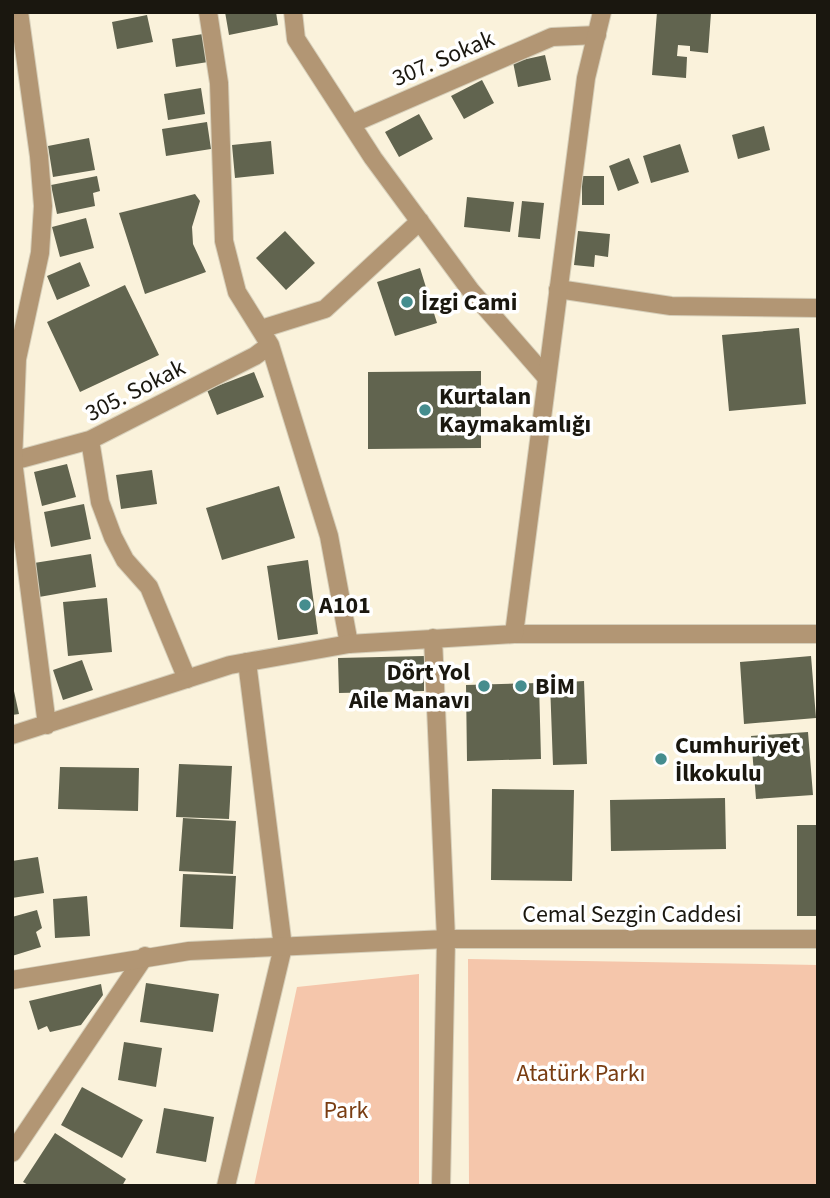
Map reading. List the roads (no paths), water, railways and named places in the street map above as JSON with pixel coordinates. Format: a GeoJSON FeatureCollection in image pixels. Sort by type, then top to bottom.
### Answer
{"type":"FeatureCollection","features":[{"type":"Feature","properties":{"kind":"street"},"geometry":{"type":"LineString","coordinates":[[19,12],[39,156],[43,206],[40,253],[17,359],[13,461],[47,725]]}},
{"type":"Feature","properties":{"kind":"street"},"geometry":{"type":"LineString","coordinates":[[208,12],[219,83],[224,241],[237,292],[266,337],[330,536],[349,644]]}},
{"type":"Feature","properties":{"kind":"street"},"geometry":{"type":"LineString","coordinates":[[293,12],[296,39],[351,124],[471,291],[547,378]]}},
{"type":"Feature","properties":{"kind":"street"},"geometry":{"type":"LineString","coordinates":[[514,634],[586,78],[602,12]]}},
{"type":"Feature","properties":{"kind":"street","name":"307. Sokak"},"geometry":{"type":"LineString","coordinates":[[351,124],[552,37],[597,35]]}},
{"type":"Feature","properties":{"kind":"street","name":"305. Sokak"},"geometry":{"type":"LineString","coordinates":[[13,461],[90,440],[255,356],[266,337],[325,310],[420,220]]}},
{"type":"Feature","properties":{"kind":"street"},"geometry":{"type":"LineString","coordinates":[[558,289],[671,306],[818,309]]}},
{"type":"Feature","properties":{"kind":"street"},"geometry":{"type":"LineString","coordinates":[[90,440],[100,502],[113,537],[125,560],[149,587],[187,679]]}},
{"type":"Feature","properties":{"kind":"street"},"geometry":{"type":"LineString","coordinates":[[12,526],[24,553]]}},
{"type":"Feature","properties":{"kind":"street"},"geometry":{"type":"LineString","coordinates":[[12,735],[247,662],[349,644],[514,634],[818,634]]}},
{"type":"Feature","properties":{"kind":"street"},"geometry":{"type":"LineString","coordinates":[[433,638],[446,939],[441,1186]]}},
{"type":"Feature","properties":{"kind":"street"},"geometry":{"type":"LineString","coordinates":[[226,1186],[283,947],[247,662]]}},
{"type":"Feature","properties":{"kind":"street","name":"Cemal Sezgin Caddesi"},"geometry":{"type":"LineString","coordinates":[[12,980],[189,951],[446,939],[818,939]]}},
{"type":"Feature","properties":{"kind":"street"},"geometry":{"type":"LineString","coordinates":[[12,1153],[145,957]]}},
{"type":"Feature","properties":{"kind":"place","name":"İzgi Cami"},"geometry":{"type":"Point","coordinates":[407,302]}},
{"type":"Feature","properties":{"kind":"place","name":"Kurtalan Kaymakamlığı"},"geometry":{"type":"Point","coordinates":[425,410]}},
{"type":"Feature","properties":{"kind":"place","name":"A101"},"geometry":{"type":"Point","coordinates":[305,605]}},
{"type":"Feature","properties":{"kind":"place","name":"Dört Yol Aile Manavı"},"geometry":{"type":"Point","coordinates":[484,686]}},
{"type":"Feature","properties":{"kind":"place","name":"BİM"},"geometry":{"type":"Point","coordinates":[521,686]}},
{"type":"Feature","properties":{"kind":"place","name":"Cumhuriyet İlkokulu"},"geometry":{"type":"Point","coordinates":[661,759]}},
{"type":"Feature","properties":{"kind":"park label","name":"Atatürk Parkı"},"geometry":{"type":"Point","coordinates":[581,1073]}},
{"type":"Feature","properties":{"kind":"park label","name":"Park"},"geometry":{"type":"Point","coordinates":[346,1110]}}]}
